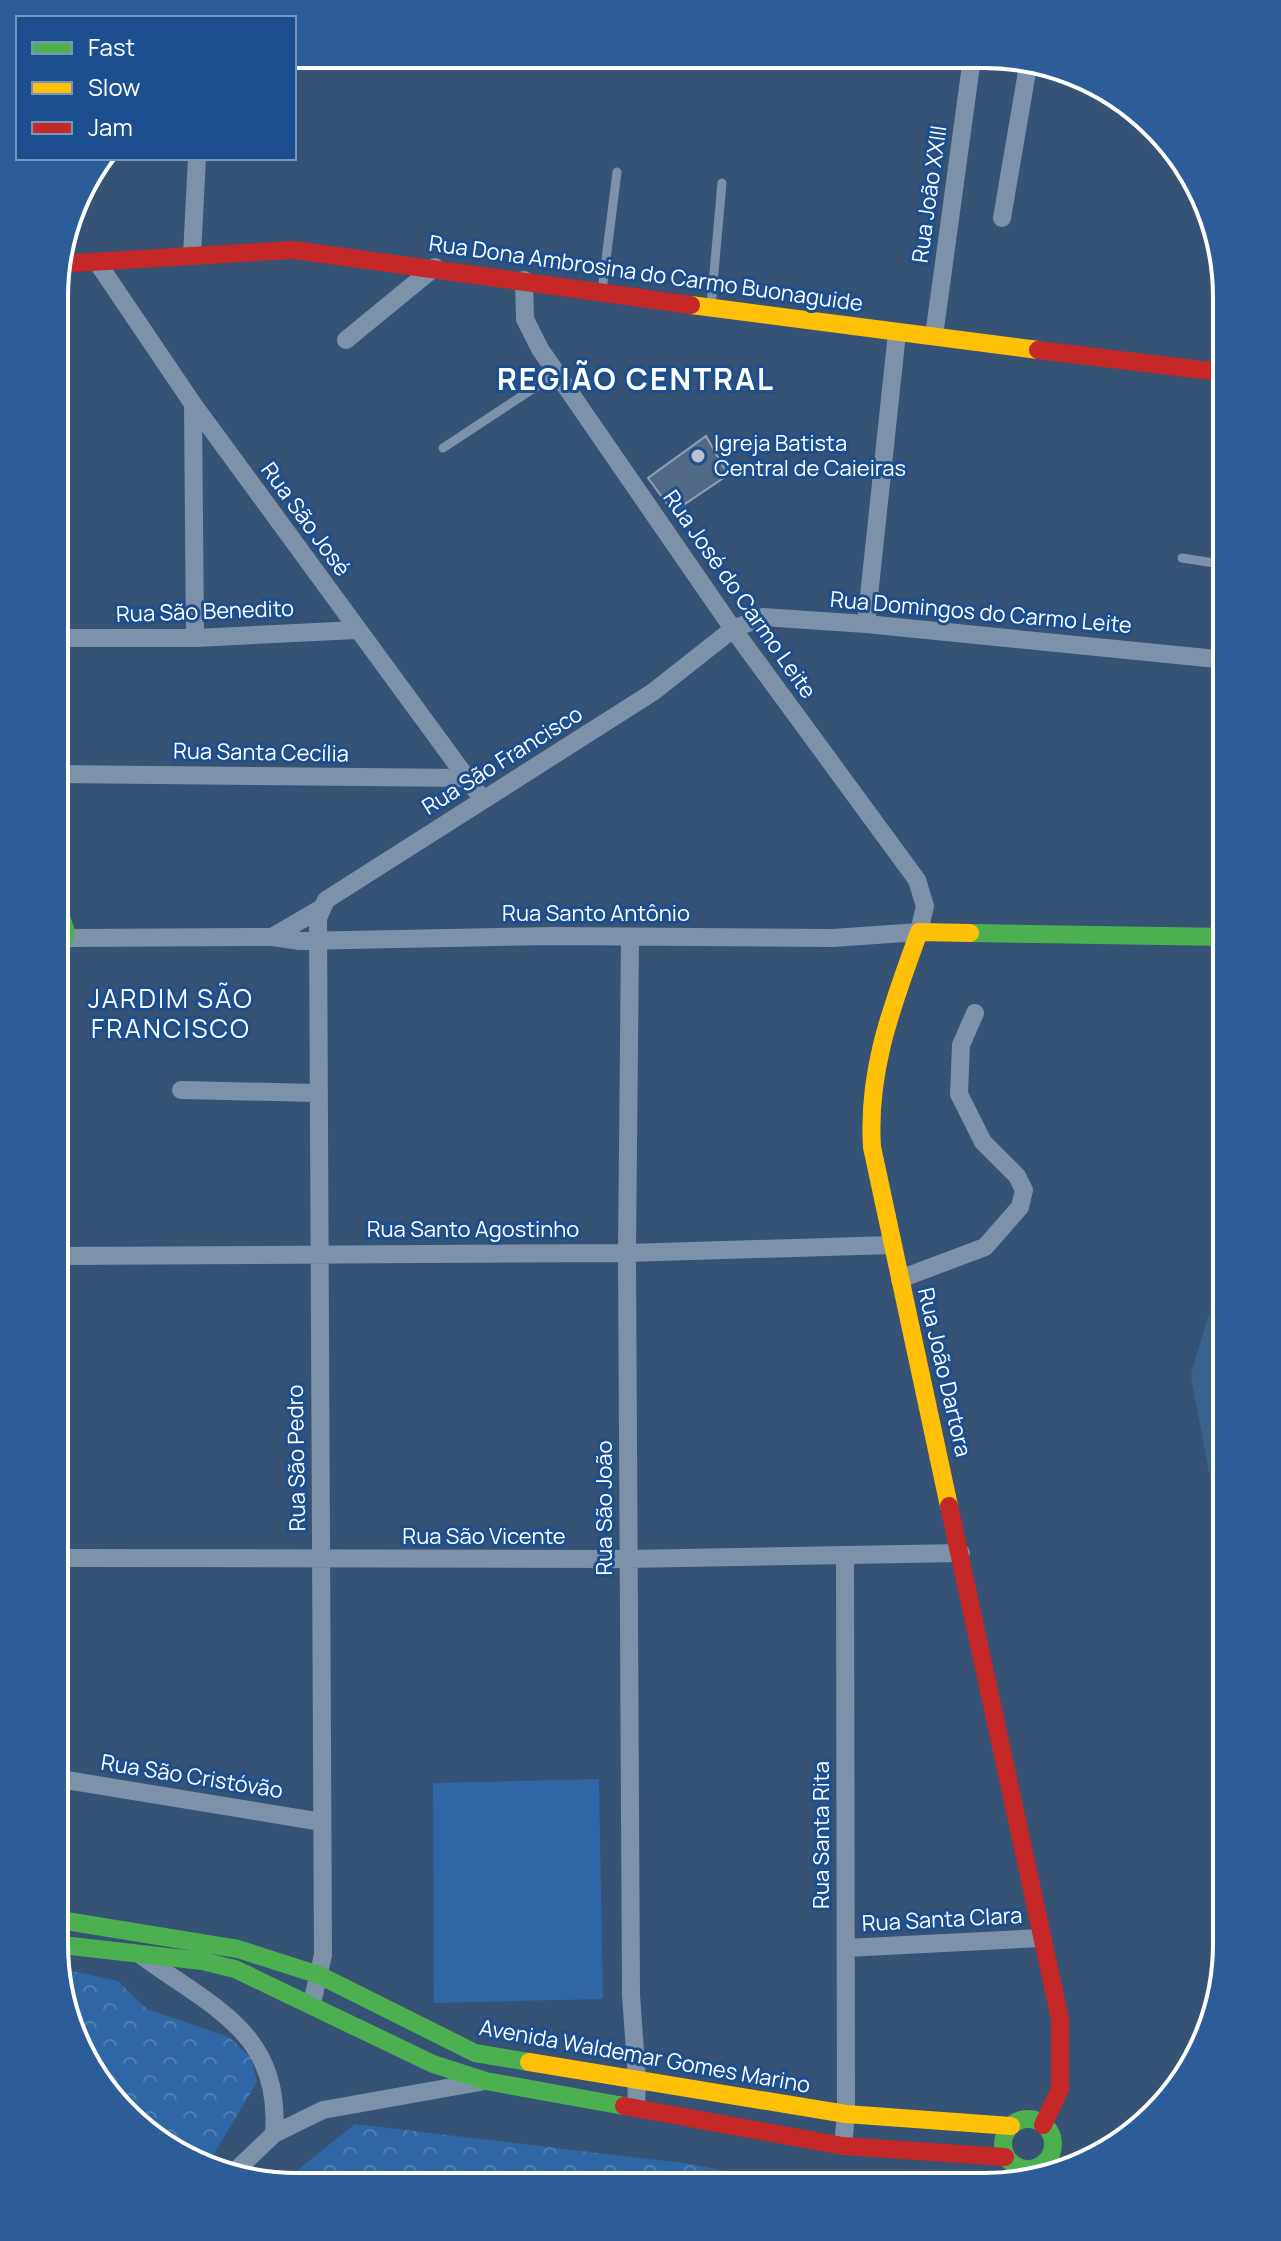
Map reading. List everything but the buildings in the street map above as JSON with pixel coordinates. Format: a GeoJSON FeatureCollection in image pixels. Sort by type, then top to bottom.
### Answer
{"type":"FeatureCollection","features":[{"type":"Feature","properties":{"kind":"street","name":"Rua João XXIII"},"geometry":{"type":"LineString","coordinates":[[934,336],[971,68]]}},
{"type":"Feature","properties":{"kind":"street"},"geometry":{"type":"LineString","coordinates":[[1002,218],[1027,72]]}},
{"type":"Feature","properties":{"kind":"street"},"geometry":{"type":"LineString","coordinates":[[192,255],[197,160]]}},
{"type":"Feature","properties":{"kind":"street","name":"Rua Dona Ambrosina do Carmo Buonaguide"},"geometry":{"type":"LineString","coordinates":[[71,263],[294,250],[897,333],[1213,371]]}},
{"type":"Feature","properties":{"kind":"street","name":"Rua São José"},"geometry":{"type":"LineString","coordinates":[[97,262],[193,404],[483,800]]}},
{"type":"Feature","properties":{"kind":"street"},"geometry":{"type":"LineString","coordinates":[[346,340],[435,267]]}},
{"type":"Feature","properties":{"kind":"street","name":"Rua José do Carmo Leite"},"geometry":{"type":"LineString","coordinates":[[524,280],[525,319],[557,373],[733,629],[917,880],[925,906],[919,932]]}},
{"type":"Feature","properties":{"kind":"street"},"geometry":{"type":"LineString","coordinates":[[866,624],[897,333]]}},
{"type":"Feature","properties":{"kind":"street"},"geometry":{"type":"LineString","coordinates":[[193,404],[195,638]]}},
{"type":"Feature","properties":{"kind":"street","name":"Rua Domingos do Carmo Leite"},"geometry":{"type":"LineString","coordinates":[[733,629],[763,617],[866,624],[1213,659]]}},
{"type":"Feature","properties":{"kind":"street","name":"Rua São Francisco"},"geometry":{"type":"LineString","coordinates":[[320,909],[326,900],[653,692],[733,629]]}},
{"type":"Feature","properties":{"kind":"street","name":"Rua São Benedito"},"geometry":{"type":"LineString","coordinates":[[68,638],[195,638],[356,630]]}},
{"type":"Feature","properties":{"kind":"street","name":"Rua Santa Cecília"},"geometry":{"type":"LineString","coordinates":[[68,774],[466,778]]}},
{"type":"Feature","properties":{"kind":"street"},"geometry":{"type":"LineString","coordinates":[[318,939],[320,909]]}},
{"type":"Feature","properties":{"kind":"street","name":"Rua Santo Antônio"},"geometry":{"type":"LineString","coordinates":[[272,937],[320,909]]}},
{"type":"Feature","properties":{"kind":"street"},"geometry":{"type":"LineString","coordinates":[[919,932],[1213,937]]}},
{"type":"Feature","properties":{"kind":"street","name":"Rua Santo Antônio"},"geometry":{"type":"LineString","coordinates":[[68,938],[833,938],[919,932]]}},
{"type":"Feature","properties":{"kind":"street","name":"Rua João Dartora"},"geometry":{"type":"LineString","coordinates":[[919,932],[887,1019],[869,1095],[872,1147],[961,1553],[1061,2034],[1060,2089],[1046,2128]]}},
{"type":"Feature","properties":{"kind":"street","name":"Rua São João"},"geometry":{"type":"LineString","coordinates":[[630,937],[628,1559],[631,1995],[636,2108]]}},
{"type":"Feature","properties":{"kind":"street","name":"Rua São Pedro"},"geometry":{"type":"LineString","coordinates":[[312,2003],[323,1955],[316,1093],[318,939]]}},
{"type":"Feature","properties":{"kind":"street"},"geometry":{"type":"LineString","coordinates":[[900,1279],[985,1247],[1020,1207],[1024,1190],[1017,1176],[983,1142],[959,1094],[961,1045],[975,1013]]}},
{"type":"Feature","properties":{"kind":"street"},"geometry":{"type":"LineString","coordinates":[[181,1090],[316,1093]]}},
{"type":"Feature","properties":{"kind":"street","name":"Rua Santo Agostinho"},"geometry":{"type":"LineString","coordinates":[[68,1256],[627,1253],[892,1245]]}},
{"type":"Feature","properties":{"kind":"street","name":"Rua São Vicente"},"geometry":{"type":"LineString","coordinates":[[68,1558],[321,1561],[961,1553]]}},
{"type":"Feature","properties":{"kind":"street","name":"Rua Santa Rita"},"geometry":{"type":"LineString","coordinates":[[843,2146],[846,2114],[845,1556]]}},
{"type":"Feature","properties":{"kind":"street","name":"Rua São Cristóvão"},"geometry":{"type":"LineString","coordinates":[[68,1780],[322,1822]]}},
{"type":"Feature","properties":{"kind":"street","name":"Avenida Waldemar Gomes Marino"},"geometry":{"type":"LineString","coordinates":[[68,1921],[238,1949],[319,1975],[439,2039],[475,2053],[846,2114],[1011,2126]]}},
{"type":"Feature","properties":{"kind":"street","name":"Rua Santa Clara"},"geometry":{"type":"LineString","coordinates":[[846,1948],[1041,1938]]}},
{"type":"Feature","properties":{"kind":"street"},"geometry":{"type":"LineString","coordinates":[[68,1946],[202,1961],[235,1969],[312,2003],[433,2064],[486,2081],[843,2146],[1008,2160],[1022,2169],[1043,2164],[1052,2152],[1046,2128]]}},
{"type":"Feature","properties":{"kind":"street"},"geometry":{"type":"LineString","coordinates":[[137,1953],[250,2039],[272,2080],[276,2102],[274,2134]]}},
{"type":"Feature","properties":{"kind":"street"},"geometry":{"type":"LineString","coordinates":[[241,2166],[274,2134],[323,2110],[486,2081]]}},
{"type":"Feature","properties":{"kind":"street"},"geometry":{"type":"LineString","coordinates":[[1019,2170],[1008,2160],[1003,2140],[1011,2126],[1027,2119],[1046,2128],[1063,2159]]}},
{"type":"Feature","properties":{"kind":"lane"},"geometry":{"type":"LineString","coordinates":[[602,291],[617,172]]}},
{"type":"Feature","properties":{"kind":"lane"},"geometry":{"type":"LineString","coordinates":[[711,306],[722,183]]}},
{"type":"Feature","properties":{"kind":"lane"},"geometry":{"type":"LineString","coordinates":[[443,448],[557,373]]}},
{"type":"Feature","properties":{"kind":"lane"},"geometry":{"type":"LineString","coordinates":[[1182,558],[1213,563]]}},
{"type":"Feature","properties":{"kind":"green space"},"geometry":{"type":"Polygon","coordinates":[[[599,1779],[603,1999],[434,2003],[433,1783],[599,1779]]]}},
{"type":"Feature","properties":{"kind":"green space"},"geometry":{"type":"Polygon","coordinates":[[[70,1970],[118,1981],[147,2009],[229,2037],[252,2059],[257,2082],[212,2157],[170,2134],[125,2095],[107,2071],[80,2018],[70,1970]]]}},
{"type":"Feature","properties":{"kind":"green space"},"geometry":{"type":"Polygon","coordinates":[[[355,2124],[691,2164],[734,2173],[297,2173],[294,2173],[355,2124]]]}},
{"type":"Feature","properties":{"kind":"waterway"},"geometry":{"type":"LineString","coordinates":[[1213,1359],[1208,1376],[1213,1402]]}},
{"type":"Feature","properties":{"kind":"traffic: fast"},"geometry":{"type":"LineString","coordinates":[[970,933],[1213,937]]}},
{"type":"Feature","properties":{"kind":"traffic: fast"},"geometry":{"type":"LineString","coordinates":[[68,1921],[238,1949],[319,1975],[475,2053],[529,2062]]}},
{"type":"Feature","properties":{"kind":"traffic: fast"},"geometry":{"type":"LineString","coordinates":[[68,1946],[202,1961],[235,1969],[433,2064],[486,2081],[624,2106]]}},
{"type":"Feature","properties":{"kind":"traffic: fast"},"geometry":{"type":"LineString","coordinates":[[1032,2168],[1018,2167],[1005,2154],[1003,2144],[1010,2126],[1028,2119],[1038,2121],[1046,2126],[1053,2144]]}},
{"type":"Feature","properties":{"kind":"traffic: fast"},"geometry":{"type":"LineString","coordinates":[[1039,2166],[1051,2154],[1053,2144]]}},
{"type":"Feature","properties":{"kind":"traffic: slow"},"geometry":{"type":"LineString","coordinates":[[691,305],[1038,350]]}},
{"type":"Feature","properties":{"kind":"traffic: slow"},"geometry":{"type":"LineString","coordinates":[[949,1506],[872,1147],[872,1118],[884,1037],[919,932],[970,933]]}},
{"type":"Feature","properties":{"kind":"traffic: slow"},"geometry":{"type":"LineString","coordinates":[[529,2062],[846,2114],[1011,2126]]}},
{"type":"Feature","properties":{"kind":"traffic: jam"},"geometry":{"type":"LineString","coordinates":[[71,263],[294,250],[691,305]]}},
{"type":"Feature","properties":{"kind":"traffic: jam"},"geometry":{"type":"LineString","coordinates":[[1038,350],[1213,371]]}},
{"type":"Feature","properties":{"kind":"traffic: jam"},"geometry":{"type":"LineString","coordinates":[[949,1506],[1060,2019],[1060,2089],[1043,2125]]}},
{"type":"Feature","properties":{"kind":"traffic: jam"},"geometry":{"type":"LineString","coordinates":[[624,2106],[843,2146],[1005,2157]]}},
{"type":"Feature","properties":{"kind":"place","name":"Igreja Batista Central de Caieiras"},"geometry":{"type":"Point","coordinates":[698,456]}},
{"type":"Feature","properties":{"kind":"district","name":"REGIÃO CENTRAL"},"geometry":{"type":"Point","coordinates":[636,378]}},
{"type":"Feature","properties":{"kind":"district","name":"JARDIM SÃO FRANCISCO"},"geometry":{"type":"Point","coordinates":[171,1013]}}]}
